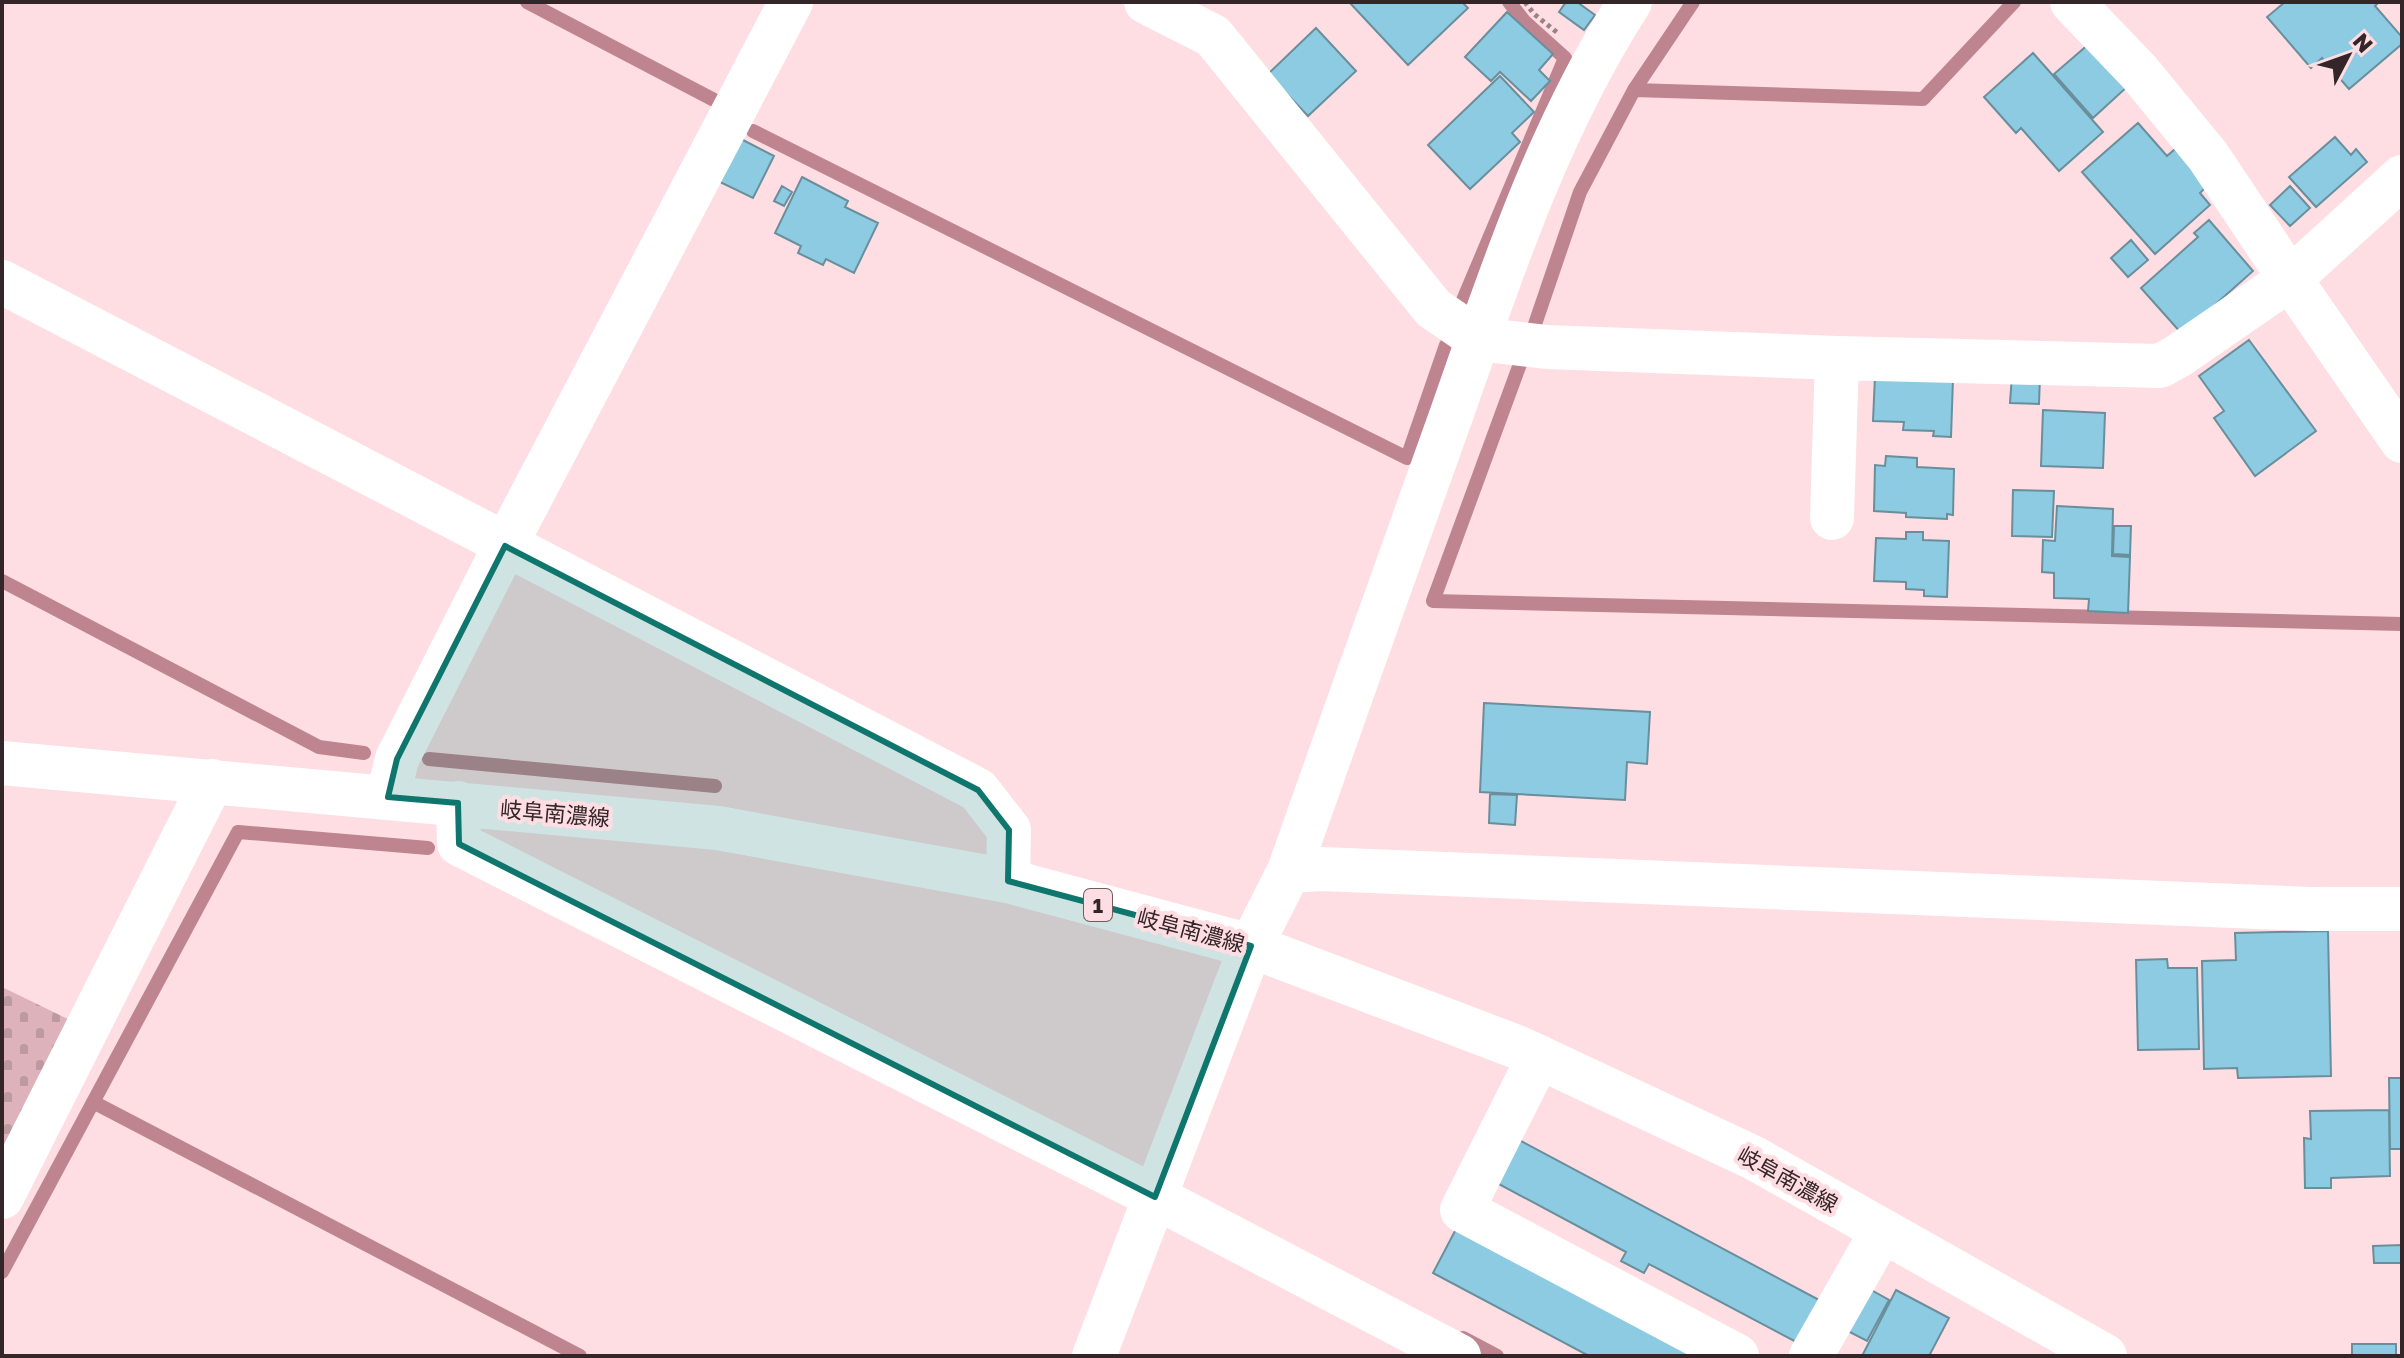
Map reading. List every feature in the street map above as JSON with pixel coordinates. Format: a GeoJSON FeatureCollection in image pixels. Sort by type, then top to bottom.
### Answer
{"type":"FeatureCollection","features":[{"type":"Feature","properties":{"kind":"street"},"geometry":{"type":"LineString","coordinates":[[388,797],[397,759],[505,546],[791,2]]}},
{"type":"Feature","properties":{"kind":"street"},"geometry":{"type":"LineString","coordinates":[[1146,2],[1213,36],[1433,308],[1478,339],[1547,347],[2160,366],[2290,279],[2402,177]]}},
{"type":"Feature","properties":{"kind":"street"},"geometry":{"type":"LineString","coordinates":[[1094,1356],[1251,946],[1289,871],[1537,182],[1601,48],[1630,2]]}},
{"type":"Feature","properties":{"kind":"street"},"geometry":{"type":"LineString","coordinates":[[2072,2],[2139,72],[2208,156],[2402,441]]}},
{"type":"Feature","properties":{"kind":"street"},"geometry":{"type":"LineString","coordinates":[[2,282],[978,790],[1009,830],[1008,881]]}},
{"type":"Feature","properties":{"kind":"street"},"geometry":{"type":"LineString","coordinates":[[1832,518],[1837,358]]}},
{"type":"Feature","properties":{"kind":"street","name":"岐阜南濃線"},"geometry":{"type":"LineString","coordinates":[[2,763],[718,828],[1008,881],[1251,946],[1517,1047],[1754,1158],[2105,1356]]}},
{"type":"Feature","properties":{"kind":"street"},"geometry":{"type":"LineString","coordinates":[[2,1197],[212,781]]}},
{"type":"Feature","properties":{"kind":"street"},"geometry":{"type":"LineString","coordinates":[[458,803],[459,844],[1155,1197],[1459,1356]]}},
{"type":"Feature","properties":{"kind":"street"},"geometry":{"type":"LineString","coordinates":[[1289,871],[1321,869],[2310,909],[2402,909]]}},
{"type":"Feature","properties":{"kind":"street"},"geometry":{"type":"LineString","coordinates":[[1539,1057],[1462,1210],[1737,1356]]}},
{"type":"Feature","properties":{"kind":"street"},"geometry":{"type":"LineString","coordinates":[[1811,1356],[1882,1231]]}},
{"type":"Feature","properties":{"kind":"highlighted area"},"geometry":{"type":"Polygon","coordinates":[[[505,546],[978,790],[1009,830],[1008,881],[1251,946],[1155,1197],[459,844],[458,803],[388,797],[397,759],[505,546]]]}},
{"type":"Feature","properties":{"kind":"green space"},"geometry":{"type":"Polygon","coordinates":[[[2,987],[74,1022],[2,1160],[2,987]]]}},
{"type":"Feature","properties":{"kind":"building"},"geometry":{"type":"Polygon","coordinates":[[[1349,2],[1462,2],[1468,8],[1408,65],[1349,2]]]}},
{"type":"Feature","properties":{"kind":"building"},"geometry":{"type":"Polygon","coordinates":[[[1566,2],[1577,2],[1595,15],[1584,30],[1559,12],[1566,2]]]}},
{"type":"Feature","properties":{"kind":"building"},"geometry":{"type":"Polygon","coordinates":[[[2285,2],[2379,2],[2375,6],[2402,37],[2402,44],[2349,89],[2322,58],[2311,68],[2267,17],[2285,2]]]}},
{"type":"Feature","properties":{"kind":"building"},"geometry":{"type":"Polygon","coordinates":[[[1507,12],[1553,54],[1539,70],[1550,81],[1531,101],[1500,72],[1491,81],[1465,57],[1507,12]]]}},
{"type":"Feature","properties":{"kind":"building"},"geometry":{"type":"Polygon","coordinates":[[[1316,28],[1356,71],[1308,116],[1268,74],[1316,28]]]}},
{"type":"Feature","properties":{"kind":"building"},"geometry":{"type":"Polygon","coordinates":[[[2090,43],[2128,86],[2093,118],[2054,74],[2090,43]]]}},
{"type":"Feature","properties":{"kind":"building"},"geometry":{"type":"Polygon","coordinates":[[[2033,53],[2103,132],[2059,171],[2021,128],[2016,133],[1984,97],[2033,53]]]}},
{"type":"Feature","properties":{"kind":"building"},"geometry":{"type":"Polygon","coordinates":[[[1500,76],[1534,112],[1512,133],[1520,142],[1470,189],[1428,145],[1500,76]]]}},
{"type":"Feature","properties":{"kind":"building"},"geometry":{"type":"Polygon","coordinates":[[[2138,123],[2167,156],[2175,149],[2208,185],[2200,193],[2210,205],[2155,254],[2082,172],[2138,123]]]}},
{"type":"Feature","properties":{"kind":"building"},"geometry":{"type":"Polygon","coordinates":[[[2335,137],[2351,155],[2356,149],[2367,162],[2316,207],[2289,177],[2335,137]]]}},
{"type":"Feature","properties":{"kind":"building"},"geometry":{"type":"Polygon","coordinates":[[[741,139],[774,156],[753,198],[720,182],[741,139]]]}},
{"type":"Feature","properties":{"kind":"building"},"geometry":{"type":"Polygon","coordinates":[[[802,177],[848,201],[845,207],[878,223],[854,273],[826,259],[823,265],[798,253],[801,246],[775,233],[802,177]]]}},
{"type":"Feature","properties":{"kind":"building"},"geometry":{"type":"Polygon","coordinates":[[[782,186],[792,192],[784,206],[774,201],[782,186]]]}},
{"type":"Feature","properties":{"kind":"building"},"geometry":{"type":"Polygon","coordinates":[[[2290,186],[2310,208],[2290,226],[2270,205],[2290,186]]]}},
{"type":"Feature","properties":{"kind":"building"},"geometry":{"type":"Polygon","coordinates":[[[2209,220],[2253,271],[2182,334],[2141,288],[2198,237],[2194,233],[2209,220]]]}},
{"type":"Feature","properties":{"kind":"building"},"geometry":{"type":"Polygon","coordinates":[[[2131,240],[2148,260],[2128,277],[2111,258],[2131,240]]]}},
{"type":"Feature","properties":{"kind":"building"},"geometry":{"type":"Polygon","coordinates":[[[2249,340],[2316,431],[2255,476],[2214,418],[2224,411],[2199,376],[2249,340]]]}},
{"type":"Feature","properties":{"kind":"building"},"geometry":{"type":"Polygon","coordinates":[[[2012,375],[2040,376],[2039,404],[2010,403],[2012,375]]]}},
{"type":"Feature","properties":{"kind":"building"},"geometry":{"type":"Polygon","coordinates":[[[1875,376],[1953,379],[1951,437],[1933,436],[1934,431],[1903,430],[1904,422],[1873,421],[1875,376]]]}},
{"type":"Feature","properties":{"kind":"building"},"geometry":{"type":"Polygon","coordinates":[[[2043,410],[2105,413],[2103,468],[2041,466],[2043,410]]]}},
{"type":"Feature","properties":{"kind":"building"},"geometry":{"type":"Polygon","coordinates":[[[1886,456],[1917,458],[1917,467],[1954,469],[1953,515],[1947,514],[1947,519],[1906,517],[1906,513],[1874,511],[1875,465],[1885,466],[1886,456]]]}},
{"type":"Feature","properties":{"kind":"building"},"geometry":{"type":"Polygon","coordinates":[[[2013,490],[2054,491],[2052,537],[2012,536],[2013,490]]]}},
{"type":"Feature","properties":{"kind":"building"},"geometry":{"type":"Polygon","coordinates":[[[2057,506],[2113,509],[2112,556],[2130,557],[2128,613],[2088,611],[2089,599],[2054,598],[2054,573],[2042,572],[2043,540],[2055,541],[2057,506]]]}},
{"type":"Feature","properties":{"kind":"building"},"geometry":{"type":"Polygon","coordinates":[[[2114,526],[2131,526],[2130,555],[2113,554],[2114,526]]]}},
{"type":"Feature","properties":{"kind":"building"},"geometry":{"type":"Polygon","coordinates":[[[1906,532],[1923,532],[1923,540],[1949,541],[1947,597],[1924,596],[1924,590],[1906,589],[1906,582],[1874,581],[1876,538],[1906,539],[1906,532]]]}},
{"type":"Feature","properties":{"kind":"building"},"geometry":{"type":"Polygon","coordinates":[[[1484,703],[1650,712],[1647,764],[1627,762],[1625,800],[1480,792],[1484,703]]]}},
{"type":"Feature","properties":{"kind":"building"},"geometry":{"type":"Polygon","coordinates":[[[1490,794],[1517,795],[1515,825],[1489,823],[1490,794]]]}},
{"type":"Feature","properties":{"kind":"building"},"geometry":{"type":"Polygon","coordinates":[[[2328,931],[2331,1076],[2238,1078],[2237,1068],[2204,1069],[2202,961],[2236,960],[2235,933],[2328,931]]]}},
{"type":"Feature","properties":{"kind":"building"},"geometry":{"type":"Polygon","coordinates":[[[2167,959],[2168,968],[2197,968],[2199,1049],[2138,1050],[2136,960],[2167,959]]]}},
{"type":"Feature","properties":{"kind":"building"},"geometry":{"type":"Polygon","coordinates":[[[2389,1078],[2402,1078],[2402,1149],[2390,1149],[2389,1078]]]}},
{"type":"Feature","properties":{"kind":"building"},"geometry":{"type":"Polygon","coordinates":[[[2389,1110],[2390,1176],[2331,1178],[2331,1188],[2305,1188],[2304,1138],[2311,1139],[2310,1111],[2389,1110]]]}},
{"type":"Feature","properties":{"kind":"building"},"geometry":{"type":"Polygon","coordinates":[[[1519,1140],[1821,1301],[1798,1343],[1649,1264],[1644,1273],[1621,1261],[1626,1252],[1497,1183],[1519,1140]]]}},
{"type":"Feature","properties":{"kind":"building"},"geometry":{"type":"Polygon","coordinates":[[[1456,1229],[1693,1356],[1589,1356],[1433,1273],[1456,1229]]]}},
{"type":"Feature","properties":{"kind":"building"},"geometry":{"type":"Polygon","coordinates":[[[2402,1245],[2402,1263],[2374,1263],[2373,1246],[2402,1245]]]}},
{"type":"Feature","properties":{"kind":"building"},"geometry":{"type":"Polygon","coordinates":[[[1864,1286],[1889,1300],[1867,1341],[1842,1328],[1864,1286]]]}},
{"type":"Feature","properties":{"kind":"building"},"geometry":{"type":"Polygon","coordinates":[[[1896,1290],[1949,1318],[1929,1356],[1862,1356],[1896,1290]]]}},
{"type":"Feature","properties":{"kind":"building"},"geometry":{"type":"Polygon","coordinates":[[[2352,1344],[2396,1344],[2396,1356],[2352,1356],[2352,1344]]]}},
{"type":"Feature","properties":{"kind":"waterway"},"geometry":{"type":"LineString","coordinates":[[527,2],[716,101]]}},
{"type":"Feature","properties":{"kind":"waterway"},"geometry":{"type":"LineString","coordinates":[[1461,305],[1565,58],[1525,22],[1509,2]]}},
{"type":"Feature","properties":{"kind":"waterway"},"geometry":{"type":"LineString","coordinates":[[1532,333],[1580,192],[1634,90],[1693,2]]}},
{"type":"Feature","properties":{"kind":"waterway"},"geometry":{"type":"LineString","coordinates":[[1634,90],[1923,99],[2014,2]]}},
{"type":"Feature","properties":{"kind":"waterway"},"geometry":{"type":"LineString","coordinates":[[753,131],[1407,458],[1446,345]]}},
{"type":"Feature","properties":{"kind":"waterway"},"geometry":{"type":"LineString","coordinates":[[1520,364],[1433,601],[2402,624]]}},
{"type":"Feature","properties":{"kind":"waterway"},"geometry":{"type":"LineString","coordinates":[[2,581],[319,747],[364,753]]}},
{"type":"Feature","properties":{"kind":"waterway"},"geometry":{"type":"LineString","coordinates":[[429,759],[715,786]]}},
{"type":"Feature","properties":{"kind":"waterway"},"geometry":{"type":"LineString","coordinates":[[2,1272],[238,832],[428,848]]}},
{"type":"Feature","properties":{"kind":"waterway"},"geometry":{"type":"LineString","coordinates":[[93,1102],[580,1356]]}},
{"type":"Feature","properties":{"kind":"waterway"},"geometry":{"type":"LineString","coordinates":[[1463,1338],[1497,1356]]}}]}
